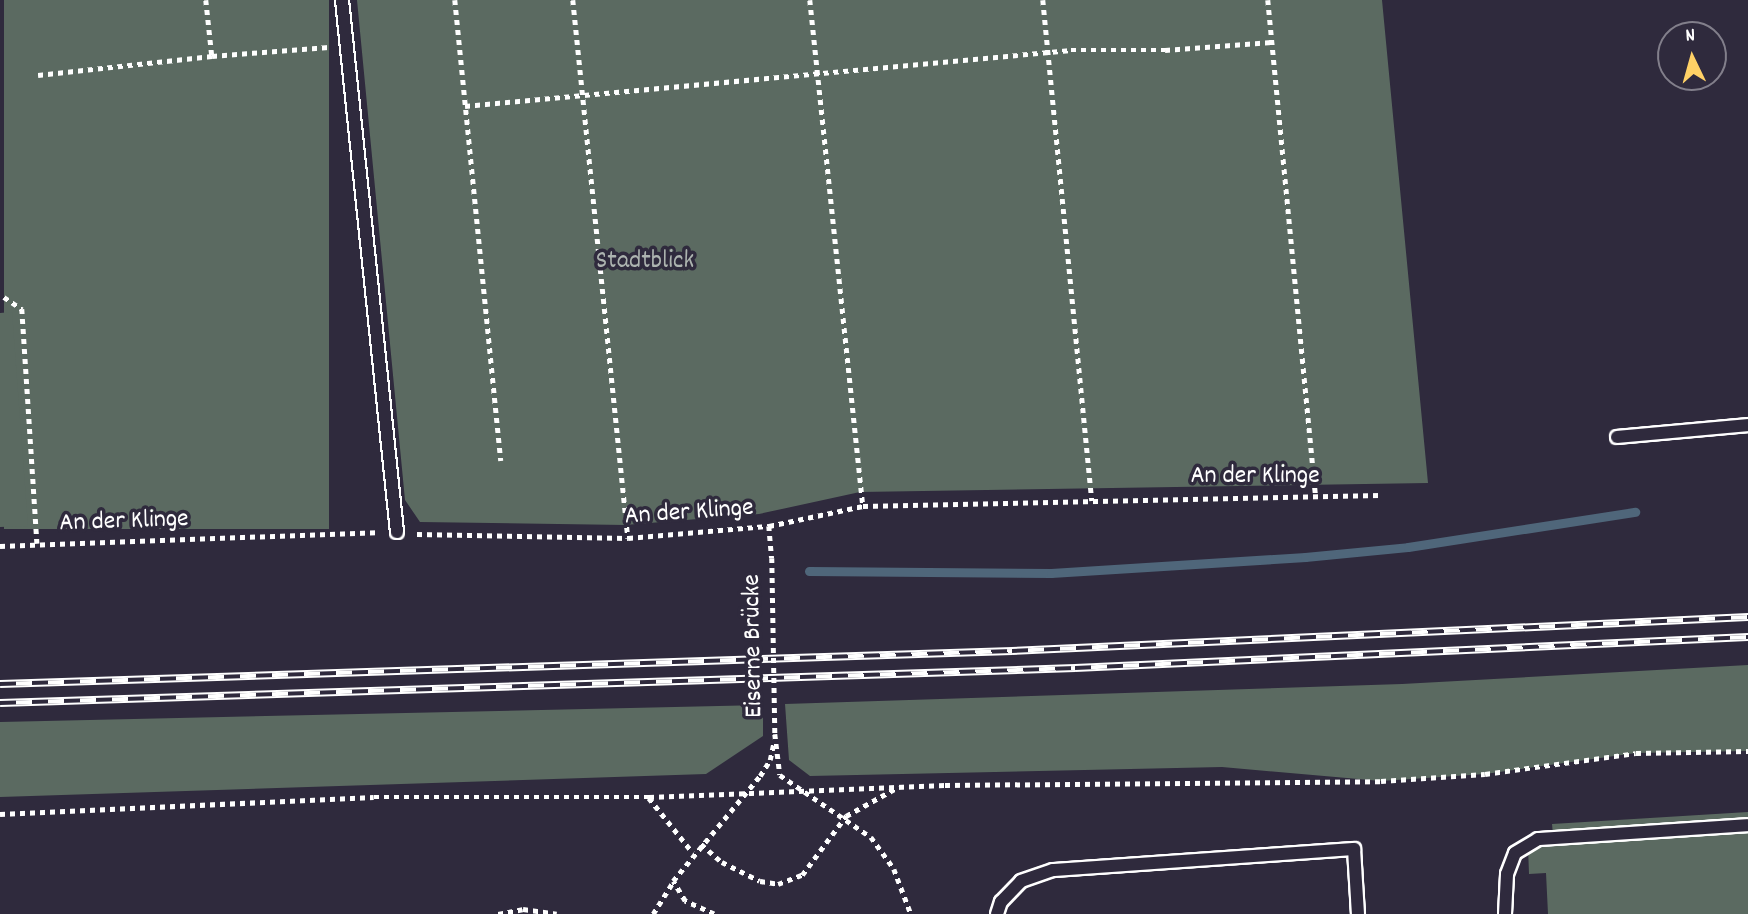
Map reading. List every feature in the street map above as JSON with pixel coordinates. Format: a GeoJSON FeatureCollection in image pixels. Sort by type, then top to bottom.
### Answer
{"type":"FeatureCollection","features":[{"type":"Feature","properties":{"kind":"lane"},"geometry":{"type":"LineString","coordinates":[[342,0],[397,531]]}},
{"type":"Feature","properties":{"kind":"lane"},"geometry":{"type":"LineString","coordinates":[[1617,437],[1748,425]]}},
{"type":"Feature","properties":{"kind":"lane"},"geometry":{"type":"LineString","coordinates":[[1505,914],[1507,874],[1515,853],[1538,839],[1748,825]]}},
{"type":"Feature","properties":{"kind":"lane"},"geometry":{"type":"LineString","coordinates":[[997,914],[1001,902],[1021,881],[1053,870],[1354,849],[1359,914]]}},
{"type":"Feature","properties":{"kind":"path"},"geometry":{"type":"LineString","coordinates":[[206,0],[212,57]]}},
{"type":"Feature","properties":{"kind":"path"},"geometry":{"type":"LineString","coordinates":[[455,0],[501,461]]}},
{"type":"Feature","properties":{"kind":"path"},"geometry":{"type":"LineString","coordinates":[[573,0],[628,538]]}},
{"type":"Feature","properties":{"kind":"path"},"geometry":{"type":"LineString","coordinates":[[810,0],[863,506]]}},
{"type":"Feature","properties":{"kind":"path"},"geometry":{"type":"LineString","coordinates":[[1043,0],[1092,500]]}},
{"type":"Feature","properties":{"kind":"path"},"geometry":{"type":"LineString","coordinates":[[1268,0],[1316,497]]}},
{"type":"Feature","properties":{"kind":"path"},"geometry":{"type":"LineString","coordinates":[[465,106],[818,76],[1048,52],[1272,42]]}},
{"type":"Feature","properties":{"kind":"path"},"geometry":{"type":"LineString","coordinates":[[38,75],[347,45]]}},
{"type":"Feature","properties":{"kind":"path"},"geometry":{"type":"LineString","coordinates":[[4,297],[22,309],[37,544]]}},
{"type":"Feature","properties":{"kind":"path","name":"An der Klinge"},"geometry":{"type":"LineString","coordinates":[[0,546],[397,531],[451,538],[628,538],[769,526],[863,506],[1209,495],[1380,495]]}},
{"type":"Feature","properties":{"kind":"path","name":"Eiserne Brücke"},"geometry":{"type":"LineString","coordinates":[[769,526],[775,734]]}},
{"type":"Feature","properties":{"kind":"path"},"geometry":{"type":"LineString","coordinates":[[775,734],[780,775],[846,816],[871,837],[894,870],[911,914]]}},
{"type":"Feature","properties":{"kind":"path"},"geometry":{"type":"LineString","coordinates":[[653,914],[693,853],[747,793],[770,760],[775,734]]}},
{"type":"Feature","properties":{"kind":"path"},"geometry":{"type":"LineString","coordinates":[[0,814],[374,797],[649,797],[808,793],[899,786],[1381,781],[1485,774],[1636,753],[1748,751]]}},
{"type":"Feature","properties":{"kind":"path"},"geometry":{"type":"LineString","coordinates":[[701,844],[731,867],[760,881],[778,884],[802,875],[846,816],[899,786]]}},
{"type":"Feature","properties":{"kind":"path"},"geometry":{"type":"LineString","coordinates":[[649,797],[693,853]]}},
{"type":"Feature","properties":{"kind":"path"},"geometry":{"type":"LineString","coordinates":[[673,881],[685,901],[714,914]]}},
{"type":"Feature","properties":{"kind":"path"},"geometry":{"type":"LineString","coordinates":[[498,914],[523,909],[558,914]]}},
{"type":"Feature","properties":{"kind":"green space"},"geometry":{"type":"Polygon","coordinates":[[[4,0],[329,0],[329,529],[4,529],[4,0]]]}},
{"type":"Feature","properties":{"kind":"green space","name":"Stadtblick"},"geometry":{"type":"Polygon","coordinates":[[[357,0],[1382,0],[1428,483],[860,492],[759,514],[625,525],[420,522],[405,500],[357,0]]]}},
{"type":"Feature","properties":{"kind":"green space"},"geometry":{"type":"Polygon","coordinates":[[[12,312],[28,526],[0,527],[0,313],[12,312]]]}},
{"type":"Feature","properties":{"kind":"green space"},"geometry":{"type":"Polygon","coordinates":[[[1748,665],[1748,751],[1636,753],[1485,774],[1381,781],[1222,767],[810,776],[789,760],[785,704],[1402,684],[1748,665]]]}},
{"type":"Feature","properties":{"kind":"green space"},"geometry":{"type":"Polygon","coordinates":[[[763,705],[763,736],[706,774],[0,797],[0,722],[763,705]]]}},
{"type":"Feature","properties":{"kind":"green space"},"geometry":{"type":"Polygon","coordinates":[[[1748,812],[1748,914],[1548,914],[1546,873],[1529,874],[1528,847],[1554,846],[1552,824],[1748,812]]]}},
{"type":"Feature","properties":{"kind":"waterway"},"geometry":{"type":"LineString","coordinates":[[809,571],[1051,573],[1305,557],[1408,547],[1635,512]]}},
{"type":"Feature","properties":{"kind":"railway"},"geometry":{"type":"LineString","coordinates":[[0,684],[1012,651],[1748,617]]}},
{"type":"Feature","properties":{"kind":"railway"},"geometry":{"type":"LineString","coordinates":[[0,703],[1075,668],[1748,637]]}}]}
